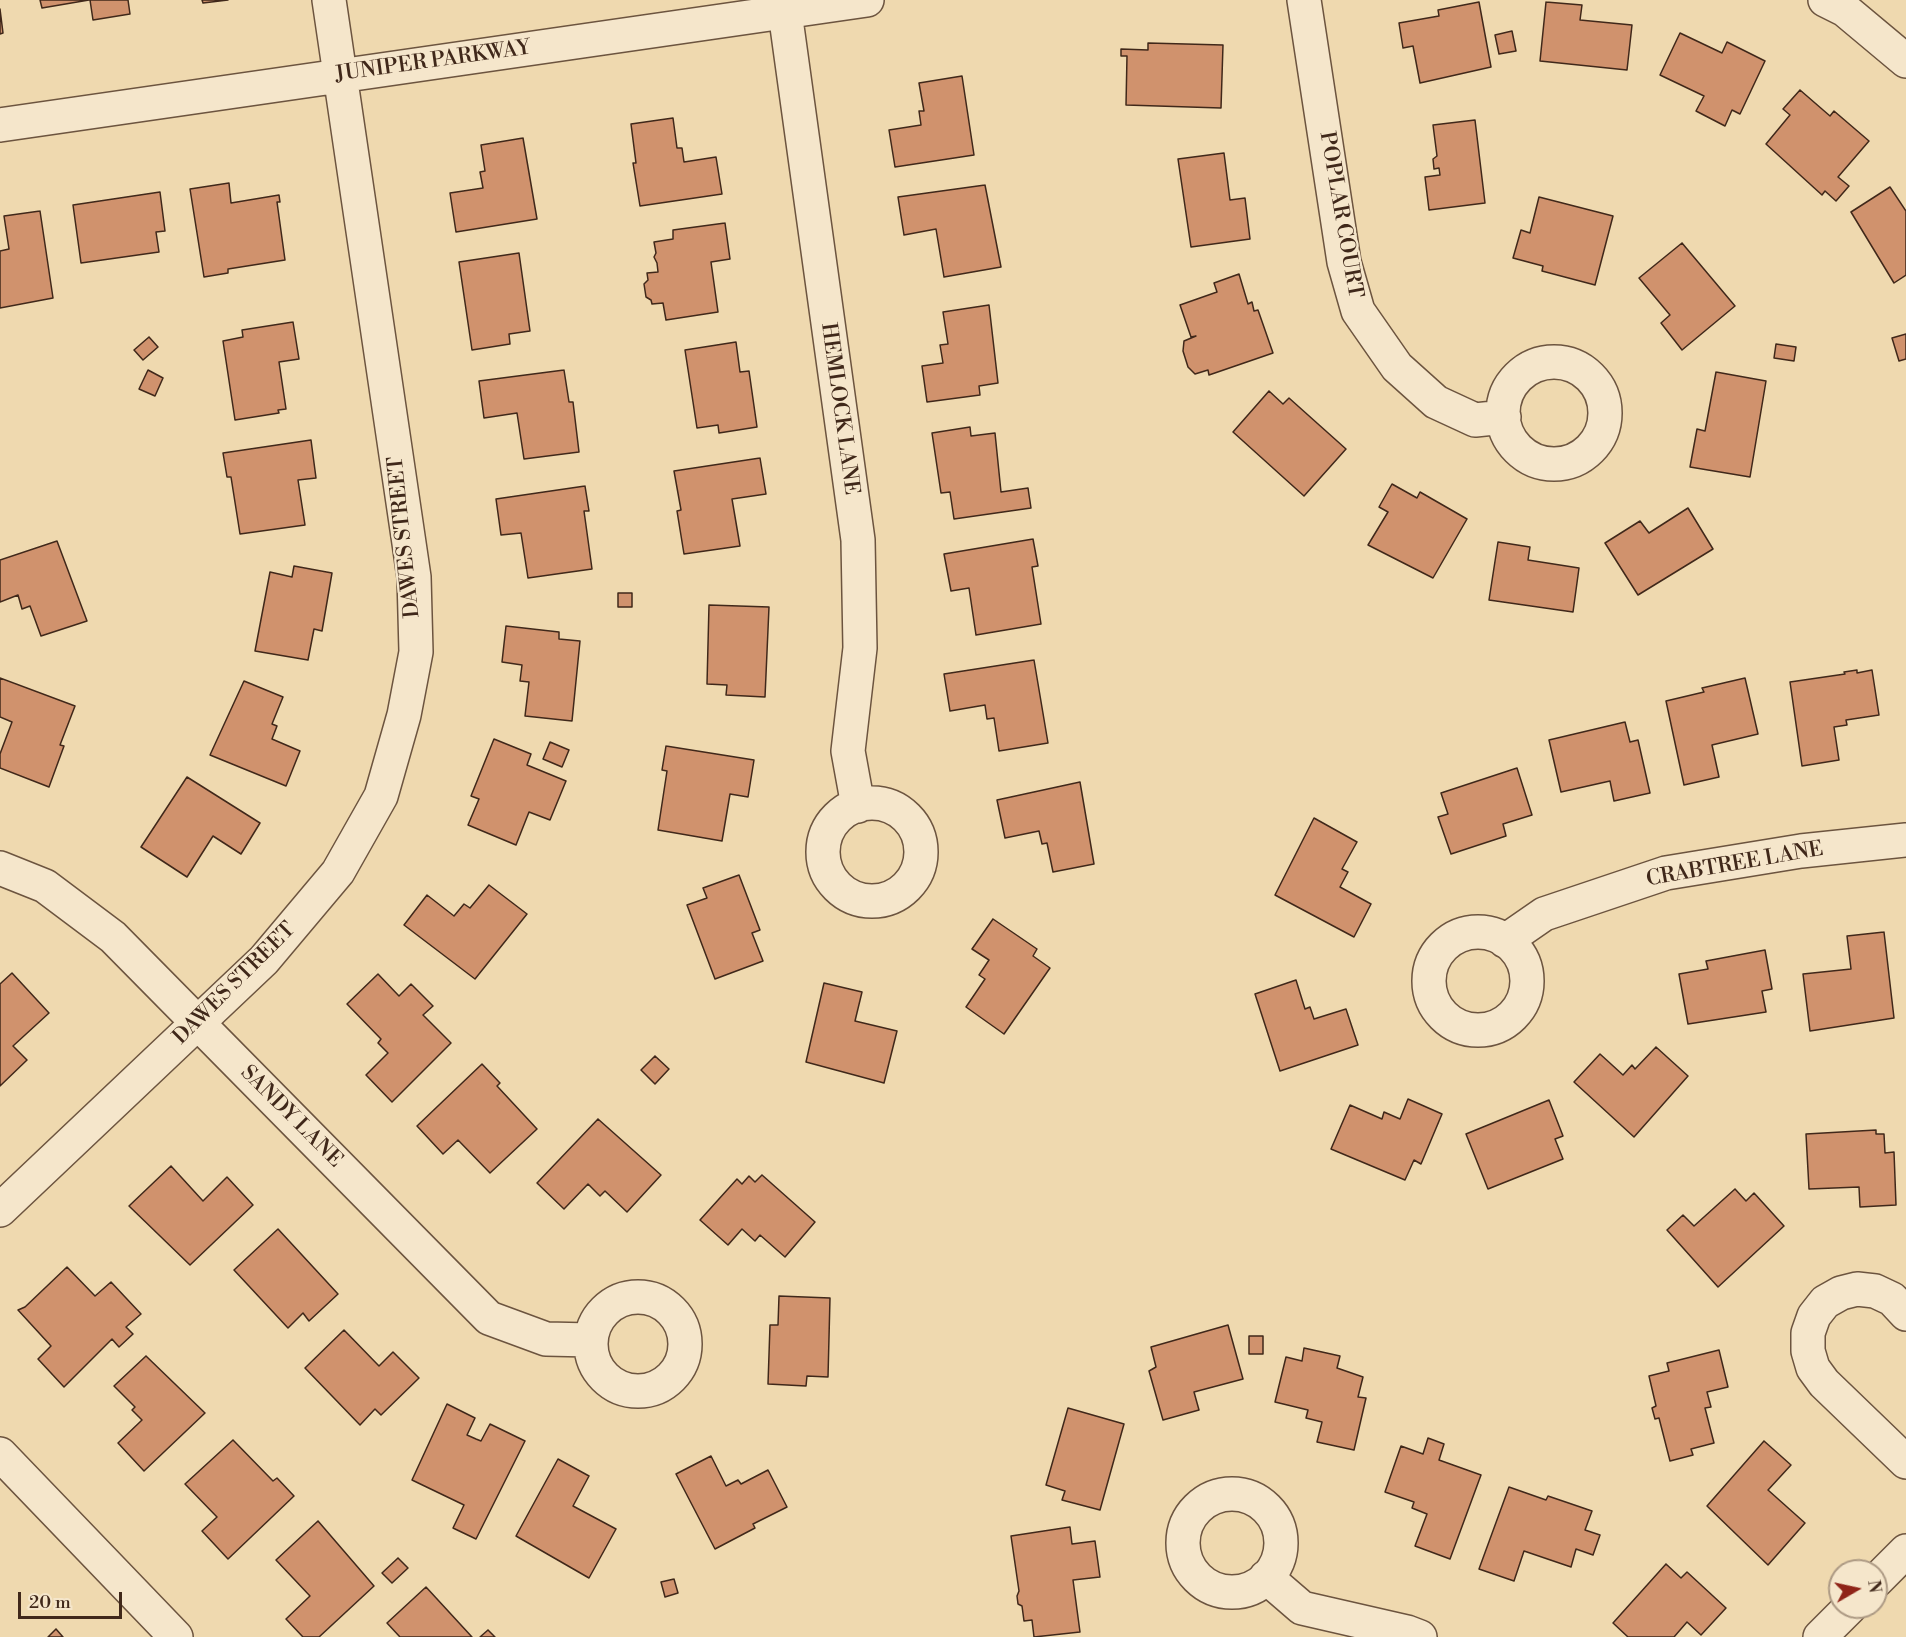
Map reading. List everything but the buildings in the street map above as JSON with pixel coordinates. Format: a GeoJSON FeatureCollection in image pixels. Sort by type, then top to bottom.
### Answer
{"type":"FeatureCollection","features":[{"type":"Feature","properties":{"kind":"street","name":"DAWES STREET"},"geometry":{"type":"LineString","coordinates":[[0,1210],[264,960],[338,872],[381,796],[404,715],[416,651],[414,577],[329,0]]}},
{"type":"Feature","properties":{"kind":"street","name":"JUNIPER PARKWAY"},"geometry":{"type":"LineString","coordinates":[[0,125],[867,0]]}},
{"type":"Feature","properties":{"kind":"street","name":"POPLAR COURT"},"geometry":{"type":"LineString","coordinates":[[1304,0],[1344,262],[1358,311],[1398,367],[1436,402],[1475,420],[1504,417]]}},
{"type":"Feature","properties":{"kind":"street"},"geometry":{"type":"LineString","coordinates":[[1841,3],[1906,61]]}},
{"type":"Feature","properties":{"kind":"street","name":"HEMLOCK LANE"},"geometry":{"type":"LineString","coordinates":[[785,12],[858,540],[860,648],[848,751],[858,806]]}},
{"type":"Feature","properties":{"kind":"street","name":"CRABTREE LANE"},"geometry":{"type":"LineString","coordinates":[[1505,941],[1544,914],[1666,873],[1801,851],[1906,840]]}},
{"type":"Feature","properties":{"kind":"street","name":"SANDY LANE"},"geometry":{"type":"LineString","coordinates":[[0,868],[45,886],[113,938],[489,1318],[546,1339],[591,1340]]}},
{"type":"Feature","properties":{"kind":"street"},"geometry":{"type":"LineString","coordinates":[[1906,1314],[1892,1299],[1875,1291],[1857,1289],[1840,1293],[1825,1302],[1814,1316],[1808,1333],[1808,1352],[1813,1368],[1824,1383],[1906,1462]]}},
{"type":"Feature","properties":{"kind":"street"},"geometry":{"type":"LineString","coordinates":[[0,1454],[176,1637]]}},
{"type":"Feature","properties":{"kind":"street"},"geometry":{"type":"LineString","coordinates":[[1888,1569],[1906,1551]]}},
{"type":"Feature","properties":{"kind":"street"},"geometry":{"type":"LineString","coordinates":[[1266,1577],[1302,1608],[1420,1637]]}},
{"type":"Feature","properties":{"kind":"street"},"geometry":{"type":"LineString","coordinates":[[1820,1637],[1838,1619]]}}]}
